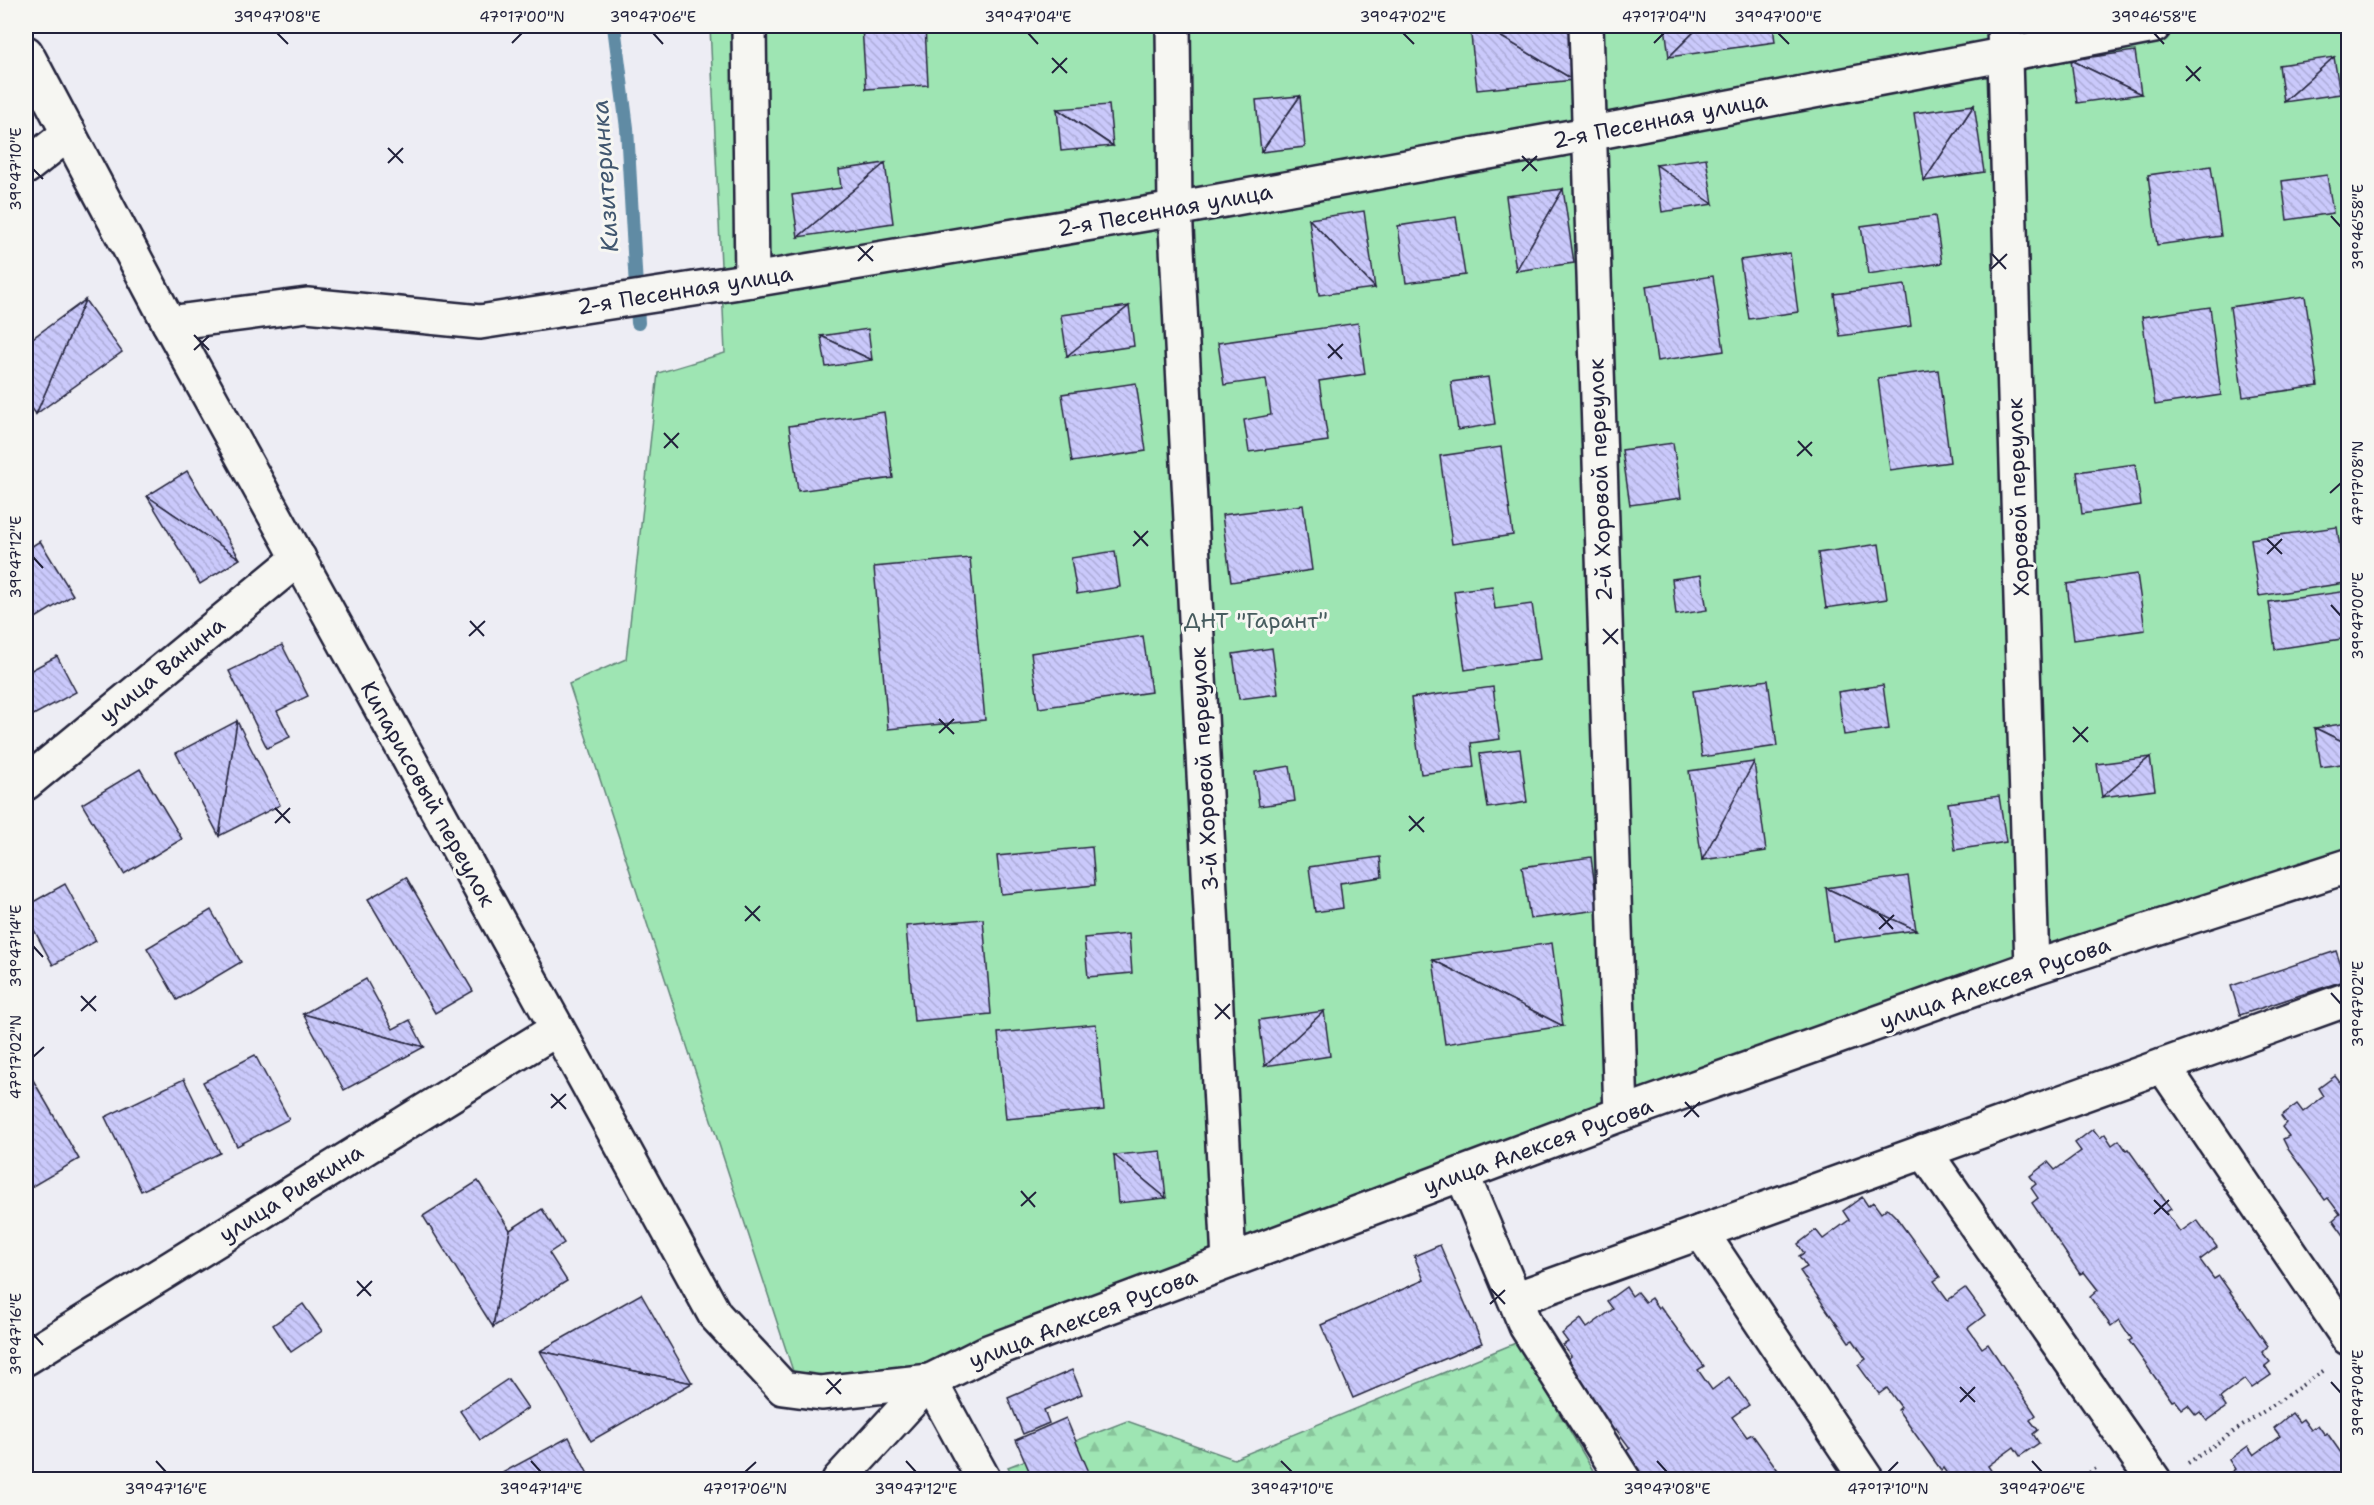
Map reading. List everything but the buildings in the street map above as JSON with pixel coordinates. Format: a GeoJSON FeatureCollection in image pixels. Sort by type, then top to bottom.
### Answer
{"type":"FeatureCollection","features":[{"type":"Feature","properties":{"kind":"street"},"geometry":{"type":"LineString","coordinates":[[748,26],[752,280]]}},
{"type":"Feature","properties":{"kind":"street","name":"3-й Хоровой переулок"},"geometry":{"type":"LineString","coordinates":[[1173,26],[1175,209],[1229,1261]]}},
{"type":"Feature","properties":{"kind":"street","name":"2-й Хоровой переулок"},"geometry":{"type":"LineString","coordinates":[[1586,26],[1621,1114]]}},
{"type":"Feature","properties":{"kind":"street","name":"2-я Песенная улица"},"geometry":{"type":"LineString","coordinates":[[169,323],[307,305],[480,322],[752,280],[1175,209],[1588,134],[2005,40],[2154,26]]}},
{"type":"Feature","properties":{"kind":"street","name":"Хоровой переулок"},"geometry":{"type":"LineString","coordinates":[[2005,40],[2032,968]]}},
{"type":"Feature","properties":{"kind":"street","name":"Кипарисовый переулок"},"geometry":{"type":"LineString","coordinates":[[26,53],[169,323],[715,1315],[783,1388],[821,1393],[930,1381]]}},
{"type":"Feature","properties":{"kind":"street"},"geometry":{"type":"LineString","coordinates":[[26,167],[69,133]]}},
{"type":"Feature","properties":{"kind":"street","name":"улица Ванина"},"geometry":{"type":"LineString","coordinates":[[26,783],[299,558]]}},
{"type":"Feature","properties":{"kind":"street","name":"улица Алексея Русова"},"geometry":{"type":"LineString","coordinates":[[839,1479],[930,1381],[988,1352],[1621,1114],[2032,968],[2346,872]]}},
{"type":"Feature","properties":{"kind":"street"},"geometry":{"type":"LineString","coordinates":[[1515,1299],[2349,999]]}},
{"type":"Feature","properties":{"kind":"street","name":"улица Ривкина"},"geometry":{"type":"LineString","coordinates":[[26,1358],[557,1029]]}},
{"type":"Feature","properties":{"kind":"street"},"geometry":{"type":"LineString","coordinates":[[2163,1066],[2349,1338]]}},
{"type":"Feature","properties":{"kind":"street"},"geometry":{"type":"LineString","coordinates":[[1924,1151],[2154,1479]]}},
{"type":"Feature","properties":{"kind":"street"},"geometry":{"type":"LineString","coordinates":[[1462,1173],[1526,1326],[1624,1479]]}},
{"type":"Feature","properties":{"kind":"street"},"geometry":{"type":"LineString","coordinates":[[1701,1232],[1867,1479]]}},
{"type":"Feature","properties":{"kind":"street"},"geometry":{"type":"LineString","coordinates":[[930,1381],[984,1479]]}},
{"type":"Feature","properties":{"kind":"path"},"geometry":{"type":"LineString","coordinates":[[2184,1466],[2329,1367]]}},
{"type":"Feature","properties":{"kind":"green space","name":"ДНТ \"Гарант\""},"geometry":{"type":"Polygon","coordinates":[[[710,26],[2348,26],[2348,868],[805,1408],[569,684],[626,659],[658,373],[725,353],[710,26]]]}},
{"type":"Feature","properties":{"kind":"green space"},"geometry":{"type":"Polygon","coordinates":[[[1518,1342],[1598,1479],[1015,1480],[1008,1467],[1127,1421],[1234,1459],[1518,1342]]]}},
{"type":"Feature","properties":{"kind":"waterway","name":"Кизитеринка"},"geometry":{"type":"LineString","coordinates":[[614,26],[627,128],[638,323]]}}]}
